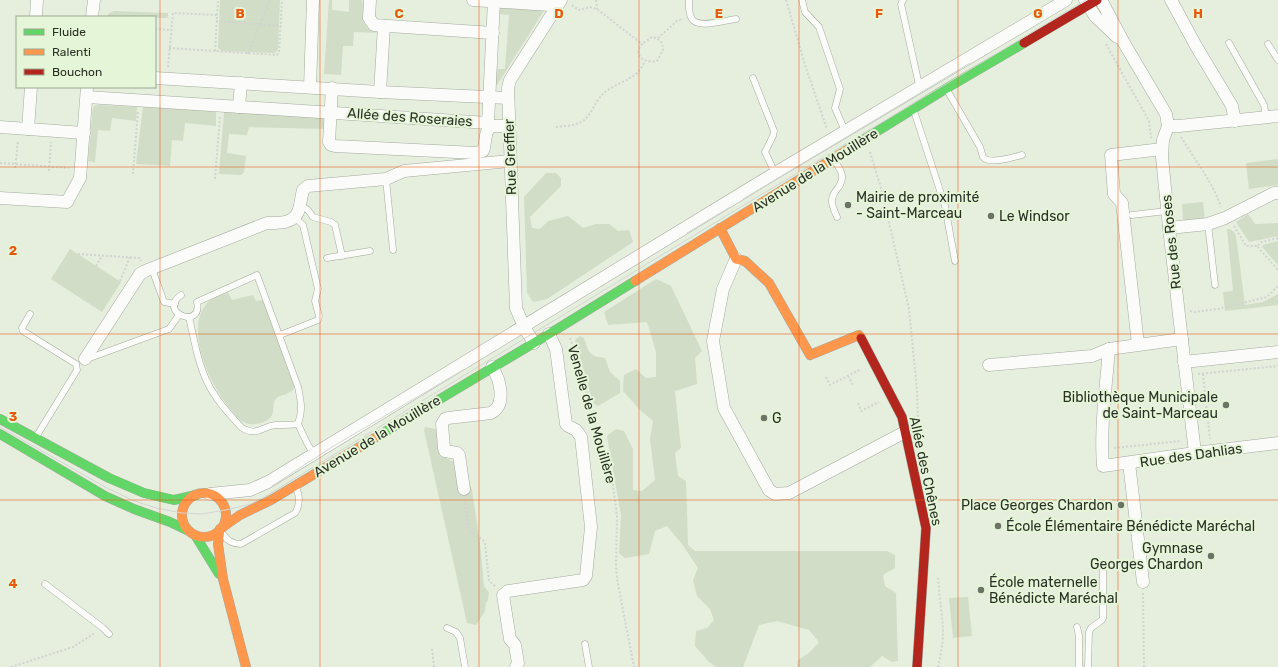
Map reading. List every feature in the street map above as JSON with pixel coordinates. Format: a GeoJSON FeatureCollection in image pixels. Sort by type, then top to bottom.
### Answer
{"type":"FeatureCollection","features":[{"type":"Feature","properties":{"kind":"street"},"geometry":{"type":"LineString","coordinates":[[36,16],[37,0]]}},
{"type":"Feature","properties":{"kind":"street"},"geometry":{"type":"LineString","coordinates":[[92,16],[94,0]]}},
{"type":"Feature","properties":{"kind":"street"},"geometry":{"type":"LineString","coordinates":[[310,87],[313,0]]}},
{"type":"Feature","properties":{"kind":"street"},"geometry":{"type":"LineString","coordinates":[[370,0],[370,18],[374,25],[493,33]]}},
{"type":"Feature","properties":{"kind":"street"},"geometry":{"type":"LineString","coordinates":[[473,0],[550,5],[562,4]]}},
{"type":"Feature","properties":{"kind":"street","name":"Avenue de la Mouillère"},"geometry":{"type":"LineString","coordinates":[[210,494],[239,492],[257,488],[268,482],[775,173],[1066,0]]}},
{"type":"Feature","properties":{"kind":"street"},"geometry":{"type":"LineString","coordinates":[[1101,0],[1124,44],[1164,110],[1168,126],[1235,121],[1272,116]]}},
{"type":"Feature","properties":{"kind":"street"},"geometry":{"type":"LineString","coordinates":[[1171,0],[1196,46],[1232,106],[1235,121]]}},
{"type":"Feature","properties":{"kind":"street"},"geometry":{"type":"LineString","coordinates":[[490,97],[494,1]]}},
{"type":"Feature","properties":{"kind":"street"},"geometry":{"type":"LineString","coordinates":[[1087,3],[1095,16],[1124,44]]}},
{"type":"Feature","properties":{"kind":"street","name":"Avenue de la Mouillère"},"geometry":{"type":"LineString","coordinates":[[220,529],[240,515],[295,486],[549,334],[1087,3]]}},
{"type":"Feature","properties":{"kind":"street","name":"Rue Greffier"},"geometry":{"type":"LineString","coordinates":[[524,327],[516,308],[508,88],[510,80],[562,4]]}},
{"type":"Feature","properties":{"kind":"street"},"geometry":{"type":"LineString","coordinates":[[380,92],[384,26]]}},
{"type":"Feature","properties":{"kind":"street","name":"Allée des Roseraies"},"geometry":{"type":"LineString","coordinates":[[161,78],[380,92],[508,98]]}},
{"type":"Feature","properties":{"kind":"street"},"geometry":{"type":"LineString","coordinates":[[239,107],[240,83]]}},
{"type":"Feature","properties":{"kind":"street"},"geometry":{"type":"LineString","coordinates":[[28,129],[31,88]]}},
{"type":"Feature","properties":{"kind":"street","name":"Allée des Roseraies"},"geometry":{"type":"LineString","coordinates":[[331,112],[332,88]]}},
{"type":"Feature","properties":{"kind":"street","name":"Allée des Roseraies"},"geometry":{"type":"LineString","coordinates":[[0,198],[67,202],[80,178],[87,92],[139,100],[331,112],[509,126]]}},
{"type":"Feature","properties":{"kind":"street","name":"Allée des Roseraies"},"geometry":{"type":"LineString","coordinates":[[490,97],[490,124]]}},
{"type":"Feature","properties":{"kind":"street"},"geometry":{"type":"LineString","coordinates":[[331,112],[329,142],[331,145],[335,146],[476,153],[483,151],[486,132],[490,124]]}},
{"type":"Feature","properties":{"kind":"street","name":"Rue des Roses"},"geometry":{"type":"LineString","coordinates":[[1168,126],[1163,140],[1157,149],[1162,157],[1195,453]]}},
{"type":"Feature","properties":{"kind":"street"},"geometry":{"type":"LineString","coordinates":[[0,127],[84,133]]}},
{"type":"Feature","properties":{"kind":"street"},"geometry":{"type":"LineString","coordinates":[[1138,344],[1122,203],[1114,194],[1111,155],[1157,149]]}},
{"type":"Feature","properties":{"kind":"street"},"geometry":{"type":"LineString","coordinates":[[80,362],[140,274],[267,223],[283,223],[294,217],[298,212],[303,190],[308,186],[386,178],[404,171],[510,161]]}},
{"type":"Feature","properties":{"kind":"street"},"geometry":{"type":"LineString","coordinates":[[1169,228],[1208,224],[1227,217],[1274,193],[1278,193]]}},
{"type":"Feature","properties":{"kind":"street"},"geometry":{"type":"LineString","coordinates":[[720,228],[736,259],[723,289],[713,341],[724,408],[769,490],[775,494],[788,493],[905,432]]}},
{"type":"Feature","properties":{"kind":"street","name":"Allée des Chênes"},"geometry":{"type":"LineString","coordinates":[[736,259],[745,261],[769,283],[810,356],[859,335],[902,418],[926,528],[917,667]]}},
{"type":"Feature","properties":{"kind":"street"},"geometry":{"type":"LineString","coordinates":[[524,327],[534,343]]}},
{"type":"Feature","properties":{"kind":"street"},"geometry":{"type":"LineString","coordinates":[[516,667],[518,663],[515,645],[510,639],[503,598],[505,593],[508,591],[583,580],[586,576],[591,527],[581,437],[576,430],[566,424],[556,349],[549,334]]}},
{"type":"Feature","properties":{"kind":"street"},"geometry":{"type":"LineString","coordinates":[[989,365],[1092,356],[1109,349],[1182,339]]}},
{"type":"Feature","properties":{"kind":"street"},"geometry":{"type":"LineString","coordinates":[[1102,449],[1109,349]]}},
{"type":"Feature","properties":{"kind":"street"},"geometry":{"type":"LineString","coordinates":[[1184,362],[1278,352]]}},
{"type":"Feature","properties":{"kind":"street"},"geometry":{"type":"LineString","coordinates":[[464,489],[459,456],[457,453],[446,451],[444,448],[442,424],[445,419],[448,418],[491,413],[495,411],[500,402],[499,383],[497,375],[492,367]]}},
{"type":"Feature","properties":{"kind":"street"},"geometry":{"type":"LineString","coordinates":[[0,419],[109,478],[144,493],[174,500],[203,493],[210,494],[220,501],[224,508],[224,524],[215,534],[209,536],[202,537],[192,533],[170,522],[105,496],[0,434]]}},
{"type":"Feature","properties":{"kind":"street","name":"Rue des Dahlias"},"geometry":{"type":"LineString","coordinates":[[1102,449],[1103,466],[1278,443]]}},
{"type":"Feature","properties":{"kind":"street"},"geometry":{"type":"LineString","coordinates":[[1129,463],[1143,582]]}},
{"type":"Feature","properties":{"kind":"street"},"geometry":{"type":"LineString","coordinates":[[196,495],[186,502],[182,511],[183,522],[223,579]]}},
{"type":"Feature","properties":{"kind":"street"},"geometry":{"type":"LineString","coordinates":[[220,529],[218,544],[223,579],[246,667]]}},
{"type":"Feature","properties":{"kind":"lane"},"geometry":{"type":"LineString","coordinates":[[689,0],[690,15],[695,22],[701,24],[736,19]]}},
{"type":"Feature","properties":{"kind":"lane"},"geometry":{"type":"LineString","coordinates":[[802,0],[805,12],[819,27],[840,89],[835,108],[845,131]]}},
{"type":"Feature","properties":{"kind":"lane"},"geometry":{"type":"LineString","coordinates":[[903,0],[901,4],[920,87]]}},
{"type":"Feature","properties":{"kind":"lane"},"geometry":{"type":"LineString","coordinates":[[1229,43],[1264,105],[1272,116]]}},
{"type":"Feature","properties":{"kind":"lane"},"geometry":{"type":"LineString","coordinates":[[1268,44],[1278,60]]}},
{"type":"Feature","properties":{"kind":"lane"},"geometry":{"type":"LineString","coordinates":[[753,78],[774,131],[765,152],[775,173]]}},
{"type":"Feature","properties":{"kind":"lane"},"geometry":{"type":"LineString","coordinates":[[947,88],[980,147],[983,157],[987,160],[993,161],[1022,155]]}},
{"type":"Feature","properties":{"kind":"lane"},"geometry":{"type":"LineString","coordinates":[[913,109],[945,206],[955,261]]}},
{"type":"Feature","properties":{"kind":"lane"},"geometry":{"type":"LineString","coordinates":[[833,159],[841,171],[843,180],[834,193],[832,199],[837,217]]}},
{"type":"Feature","properties":{"kind":"lane"},"geometry":{"type":"LineString","coordinates":[[386,178],[393,250]]}},
{"type":"Feature","properties":{"kind":"lane"},"geometry":{"type":"LineString","coordinates":[[300,205],[308,210],[313,217],[331,222],[335,225],[342,256]]}},
{"type":"Feature","properties":{"kind":"lane"},"geometry":{"type":"LineString","coordinates":[[1132,215],[1167,210]]}},
{"type":"Feature","properties":{"kind":"lane"},"geometry":{"type":"LineString","coordinates":[[280,335],[318,320],[319,316],[315,301],[318,289],[303,226],[294,217]]}},
{"type":"Feature","properties":{"kind":"lane"},"geometry":{"type":"LineString","coordinates":[[1208,224],[1215,285]]}},
{"type":"Feature","properties":{"kind":"lane"},"geometry":{"type":"LineString","coordinates":[[327,258],[370,251]]}},
{"type":"Feature","properties":{"kind":"lane"},"geometry":{"type":"LineString","coordinates":[[149,270],[164,302],[175,304]]}},
{"type":"Feature","properties":{"kind":"lane"},"geometry":{"type":"LineString","coordinates":[[181,295],[176,300],[176,312],[178,315],[186,318],[196,313],[198,305],[197,302],[257,275],[298,387],[302,405],[302,414],[298,424],[314,455]]}},
{"type":"Feature","properties":{"kind":"lane"},"geometry":{"type":"LineString","coordinates":[[30,314],[22,328],[23,331],[80,362]]}},
{"type":"Feature","properties":{"kind":"lane"},"geometry":{"type":"LineString","coordinates":[[35,438],[80,362],[169,329],[178,315]]}},
{"type":"Feature","properties":{"kind":"lane"},"geometry":{"type":"LineString","coordinates":[[189,317],[199,362],[213,394],[242,428],[248,431],[257,432],[272,426],[298,424]]}},
{"type":"Feature","properties":{"kind":"lane"},"geometry":{"type":"LineString","coordinates":[[220,529],[226,538],[234,544],[241,544],[295,513],[297,510],[299,495],[295,486]]}},
{"type":"Feature","properties":{"kind":"lane"},"geometry":{"type":"LineString","coordinates":[[1088,667],[1091,628],[1103,618],[1103,568]]}},
{"type":"Feature","properties":{"kind":"lane"},"geometry":{"type":"LineString","coordinates":[[45,584],[109,634]]}},
{"type":"Feature","properties":{"kind":"lane"},"geometry":{"type":"LineString","coordinates":[[1077,627],[1079,636],[1079,667]]}},
{"type":"Feature","properties":{"kind":"lane"},"geometry":{"type":"LineString","coordinates":[[447,628],[456,632],[460,638],[465,667]]}},
{"type":"Feature","properties":{"kind":"lane"},"geometry":{"type":"LineString","coordinates":[[585,644],[589,667]]}},
{"type":"Feature","properties":{"kind":"path"},"geometry":{"type":"LineString","coordinates":[[215,51],[218,0]]}},
{"type":"Feature","properties":{"kind":"path"},"geometry":{"type":"LineString","coordinates":[[248,54],[270,0]]}},
{"type":"Feature","properties":{"kind":"path"},"geometry":{"type":"LineString","coordinates":[[169,48],[277,55],[279,52],[282,0]]}},
{"type":"Feature","properties":{"kind":"path"},"geometry":{"type":"LineString","coordinates":[[596,0],[597,9]]}},
{"type":"Feature","properties":{"kind":"path"},"geometry":{"type":"LineString","coordinates":[[786,0],[806,68],[830,140]]}},
{"type":"Feature","properties":{"kind":"path"},"geometry":{"type":"LineString","coordinates":[[562,4],[579,10],[590,7],[597,9],[642,44]]}},
{"type":"Feature","properties":{"kind":"path"},"geometry":{"type":"LineString","coordinates":[[161,78],[169,48],[173,13],[217,15]]}},
{"type":"Feature","properties":{"kind":"path"},"geometry":{"type":"LineString","coordinates":[[658,38],[678,20],[690,15]]}},
{"type":"Feature","properties":{"kind":"path"},"geometry":{"type":"LineString","coordinates":[[216,22],[281,26]]}},
{"type":"Feature","properties":{"kind":"path"},"geometry":{"type":"LineString","coordinates":[[156,29],[171,30]]}},
{"type":"Feature","properties":{"kind":"path"},"geometry":{"type":"LineString","coordinates":[[652,37],[658,38],[663,46],[661,57],[658,61],[645,61],[640,57],[639,52],[642,44],[652,37]]}},
{"type":"Feature","properties":{"kind":"path"},"geometry":{"type":"LineString","coordinates":[[1103,39],[1149,121],[1157,149]]}},
{"type":"Feature","properties":{"kind":"path"},"geometry":{"type":"LineString","coordinates":[[556,127],[578,124],[584,120],[603,94],[612,87],[638,73],[645,61]]}},
{"type":"Feature","properties":{"kind":"path"},"geometry":{"type":"LineString","coordinates":[[133,174],[139,100]]}},
{"type":"Feature","properties":{"kind":"path"},"geometry":{"type":"LineString","coordinates":[[215,179],[220,106]]}},
{"type":"Feature","properties":{"kind":"path"},"geometry":{"type":"LineString","coordinates":[[49,170],[51,130]]}},
{"type":"Feature","properties":{"kind":"path"},"geometry":{"type":"LineString","coordinates":[[1179,132],[1218,197],[1227,217],[1246,246],[1257,246],[1262,242],[1278,238]]}},
{"type":"Feature","properties":{"kind":"path"},"geometry":{"type":"LineString","coordinates":[[864,140],[872,156],[881,188],[909,309],[917,390],[918,420]]}},
{"type":"Feature","properties":{"kind":"path"},"geometry":{"type":"LineString","coordinates":[[15,168],[18,141]]}},
{"type":"Feature","properties":{"kind":"path"},"geometry":{"type":"LineString","coordinates":[[0,164],[80,169]]}},
{"type":"Feature","properties":{"kind":"path"},"geometry":{"type":"LineString","coordinates":[[1257,246],[1278,270]]}},
{"type":"Feature","properties":{"kind":"path"},"geometry":{"type":"LineString","coordinates":[[78,254],[140,258],[149,270]]}},
{"type":"Feature","properties":{"kind":"path"},"geometry":{"type":"LineString","coordinates":[[96,266],[102,256]]}},
{"type":"Feature","properties":{"kind":"path"},"geometry":{"type":"LineString","coordinates":[[120,281],[130,257]]}},
{"type":"Feature","properties":{"kind":"path"},"geometry":{"type":"LineString","coordinates":[[1194,312],[1218,309],[1267,297],[1278,286]]}},
{"type":"Feature","properties":{"kind":"path","name":"Venelle de la Mouillère"},"geometry":{"type":"LineString","coordinates":[[568,334],[574,349],[612,478],[617,516],[617,579],[634,667]]}},
{"type":"Feature","properties":{"kind":"path"},"geometry":{"type":"LineString","coordinates":[[826,377],[830,385],[873,363]]}},
{"type":"Feature","properties":{"kind":"path"},"geometry":{"type":"LineString","coordinates":[[1186,376],[1278,366]]}},
{"type":"Feature","properties":{"kind":"path"},"geometry":{"type":"LineString","coordinates":[[1203,374],[1210,439]]}},
{"type":"Feature","properties":{"kind":"path"},"geometry":{"type":"LineString","coordinates":[[848,376],[853,386]]}},
{"type":"Feature","properties":{"kind":"path"},"geometry":{"type":"LineString","coordinates":[[858,404],[861,411],[891,396]]}},
{"type":"Feature","properties":{"kind":"path"},"geometry":{"type":"LineString","coordinates":[[1102,449],[1194,439]]}},
{"type":"Feature","properties":{"kind":"path"},"geometry":{"type":"LineString","coordinates":[[464,489],[468,526],[470,530],[484,543],[489,581],[505,593]]}},
{"type":"Feature","properties":{"kind":"path"},"geometry":{"type":"LineString","coordinates":[[938,572],[943,635],[938,667]]}},
{"type":"Feature","properties":{"kind":"path"},"geometry":{"type":"LineString","coordinates":[[1143,582],[1144,667]]}},
{"type":"Feature","properties":{"kind":"path"},"geometry":{"type":"LineString","coordinates":[[11,667],[73,646],[103,628]]}},
{"type":"Feature","properties":{"kind":"path"},"geometry":{"type":"LineString","coordinates":[[432,649],[434,667]]}},
{"type":"Feature","properties":{"kind":"green space"},"geometry":{"type":"Polygon","coordinates":[[[220,0],[280,0],[278,49],[276,52],[222,51],[218,48],[220,0]]]}},
{"type":"Feature","properties":{"kind":"green space"},"geometry":{"type":"Polygon","coordinates":[[[329,0],[332,0],[332,10],[349,12],[349,0],[362,0],[364,23],[370,30],[378,33],[354,32],[353,46],[343,46],[341,75],[324,74],[329,0]]]}},
{"type":"Feature","properties":{"kind":"green space"},"geometry":{"type":"Polygon","coordinates":[[[501,6],[545,9],[497,85],[495,85],[495,69],[505,69],[509,15],[499,14],[501,6]]]}},
{"type":"Feature","properties":{"kind":"green space"},"geometry":{"type":"Polygon","coordinates":[[[114,11],[168,13],[168,17],[108,16],[108,14],[114,11]]]}},
{"type":"Feature","properties":{"kind":"green space"},"geometry":{"type":"Polygon","coordinates":[[[97,105],[137,107],[136,121],[112,118],[110,131],[98,130],[95,162],[88,161],[93,107],[97,105]]]}},
{"type":"Feature","properties":{"kind":"green space"},"geometry":{"type":"Polygon","coordinates":[[[143,107],[216,111],[216,126],[185,123],[183,141],[172,140],[170,166],[136,164],[143,107]]]}},
{"type":"Feature","properties":{"kind":"green space"},"geometry":{"type":"Polygon","coordinates":[[[224,112],[324,117],[325,129],[249,127],[247,135],[229,134],[227,153],[246,156],[244,172],[241,175],[219,174],[224,112]]]}},
{"type":"Feature","properties":{"kind":"green space"},"geometry":{"type":"Polygon","coordinates":[[[1278,159],[1278,185],[1249,189],[1246,163],[1278,159]]]}},
{"type":"Feature","properties":{"kind":"green space"},"geometry":{"type":"Polygon","coordinates":[[[546,173],[556,173],[561,178],[561,186],[530,217],[532,228],[540,229],[548,221],[568,216],[583,228],[596,224],[609,224],[618,231],[629,230],[633,242],[547,299],[533,302],[527,293],[524,197],[546,173]]]}},
{"type":"Feature","properties":{"kind":"green space"},"geometry":{"type":"Polygon","coordinates":[[[1203,202],[1205,221],[1183,223],[1182,204],[1203,202]]]}},
{"type":"Feature","properties":{"kind":"green space"},"geometry":{"type":"Polygon","coordinates":[[[1248,214],[1255,224],[1278,223],[1278,236],[1249,242],[1236,222],[1248,214]]]}},
{"type":"Feature","properties":{"kind":"green space"},"geometry":{"type":"Polygon","coordinates":[[[1227,229],[1233,231],[1236,236],[1245,305],[1263,302],[1278,294],[1278,305],[1225,311],[1223,292],[1233,291],[1227,229]]]}},
{"type":"Feature","properties":{"kind":"green space"},"geometry":{"type":"Polygon","coordinates":[[[1278,241],[1278,265],[1262,247],[1263,245],[1278,241]]]}},
{"type":"Feature","properties":{"kind":"green space"},"geometry":{"type":"Polygon","coordinates":[[[70,249],[121,282],[102,312],[51,279],[70,249]]]}},
{"type":"Feature","properties":{"kind":"green space"},"geometry":{"type":"Polygon","coordinates":[[[656,279],[671,286],[702,351],[695,358],[697,384],[675,391],[681,448],[675,453],[678,476],[686,481],[688,545],[695,551],[887,551],[895,555],[895,568],[883,575],[885,586],[896,593],[898,661],[892,662],[882,656],[870,667],[797,667],[798,660],[809,653],[819,642],[809,630],[777,621],[759,625],[743,667],[716,667],[709,662],[695,646],[696,631],[707,628],[714,620],[710,609],[697,596],[693,580],[698,568],[682,544],[667,526],[655,531],[649,554],[625,558],[619,553],[621,515],[607,436],[616,429],[624,431],[633,449],[633,490],[642,491],[655,480],[650,439],[653,421],[640,410],[623,391],[624,375],[636,369],[646,378],[656,377],[656,352],[647,322],[608,325],[604,312],[656,279]]]}},
{"type":"Feature","properties":{"kind":"green space"},"geometry":{"type":"Polygon","coordinates":[[[228,292],[232,300],[253,295],[256,301],[263,300],[294,386],[291,391],[276,399],[271,417],[261,423],[248,424],[242,421],[224,401],[209,375],[199,344],[198,329],[200,315],[209,301],[228,292]]]}},
{"type":"Feature","properties":{"kind":"green space"},"geometry":{"type":"Polygon","coordinates":[[[580,336],[584,338],[590,353],[605,358],[610,372],[620,381],[620,393],[598,406],[593,403],[575,340],[580,336]]]}},
{"type":"Feature","properties":{"kind":"green space"},"geometry":{"type":"Polygon","coordinates":[[[425,427],[436,429],[445,457],[453,462],[469,482],[472,490],[480,544],[484,586],[489,593],[485,611],[476,625],[467,623],[424,430],[425,427]]]}},
{"type":"Feature","properties":{"kind":"green space"},"geometry":{"type":"Polygon","coordinates":[[[968,597],[972,636],[953,638],[949,598],[968,597]]]}},
{"type":"Feature","properties":{"kind":"tram line"},"geometry":{"type":"LineString","coordinates":[[0,427],[105,487],[132,500],[156,508],[182,513],[202,514],[250,504],[266,496],[734,211],[1086,0]]}},
{"type":"Feature","properties":{"kind":"tram line"},"geometry":{"type":"LineString","coordinates":[[743,199],[970,63]]}},
{"type":"Feature","properties":{"kind":"tram line"},"geometry":{"type":"LineString","coordinates":[[687,233],[730,207]]}},
{"type":"Feature","properties":{"kind":"tram line"},"geometry":{"type":"LineString","coordinates":[[272,486],[332,447],[463,370]]}},
{"type":"Feature","properties":{"kind":"traffic: fast"},"geometry":{"type":"LineString","coordinates":[[847,150],[947,88],[1024,43]]}},
{"type":"Feature","properties":{"kind":"traffic: fast"},"geometry":{"type":"LineString","coordinates":[[378,436],[635,281]]}},
{"type":"Feature","properties":{"kind":"traffic: fast"},"geometry":{"type":"LineString","coordinates":[[0,419],[109,478],[144,493],[174,500],[196,495]]}},
{"type":"Feature","properties":{"kind":"traffic: fast"},"geometry":{"type":"LineString","coordinates":[[0,434],[105,496],[189,531]]}},
{"type":"Feature","properties":{"kind":"traffic: fast"},"geometry":{"type":"LineString","coordinates":[[195,535],[219,574]]}},
{"type":"Feature","properties":{"kind":"traffic: slow"},"geometry":{"type":"LineString","coordinates":[[635,281],[847,150]]}},
{"type":"Feature","properties":{"kind":"traffic: slow"},"geometry":{"type":"LineString","coordinates":[[720,228],[736,259],[745,261],[769,283],[810,355],[859,335],[861,338]]}},
{"type":"Feature","properties":{"kind":"traffic: slow"},"geometry":{"type":"LineString","coordinates":[[220,529],[240,515],[271,500],[378,436]]}},
{"type":"Feature","properties":{"kind":"traffic: slow"},"geometry":{"type":"LineString","coordinates":[[204,493],[216,497],[222,503],[226,515],[222,527],[216,533],[204,537],[192,533],[186,527],[182,515],[186,503],[192,497],[204,493]]}},
{"type":"Feature","properties":{"kind":"traffic: slow"},"geometry":{"type":"LineString","coordinates":[[220,529],[218,544],[223,579],[246,667]]}},
{"type":"Feature","properties":{"kind":"traffic: jam"},"geometry":{"type":"LineString","coordinates":[[1024,43],[1097,0]]}},
{"type":"Feature","properties":{"kind":"traffic: jam"},"geometry":{"type":"LineString","coordinates":[[861,338],[902,417],[926,528],[917,667]]}},
{"type":"Feature","properties":{"kind":"place","name":"Mairie de proximité - Saint-Marceau"},"geometry":{"type":"Point","coordinates":[848,205]}},
{"type":"Feature","properties":{"kind":"place","name":"Le Windsor"},"geometry":{"type":"Point","coordinates":[991,216]}},
{"type":"Feature","properties":{"kind":"place","name":"Bibliothèque Municipale de Saint-Marceau"},"geometry":{"type":"Point","coordinates":[1226,405]}},
{"type":"Feature","properties":{"kind":"place","name":"G"},"geometry":{"type":"Point","coordinates":[764,418]}},
{"type":"Feature","properties":{"kind":"place","name":"Place Georges Chardon"},"geometry":{"type":"Point","coordinates":[1121,505]}},
{"type":"Feature","properties":{"kind":"place","name":"École Élémentaire Bénédicte Maréchal"},"geometry":{"type":"Point","coordinates":[998,526]}},
{"type":"Feature","properties":{"kind":"place","name":"Gymnase Georges Chardon"},"geometry":{"type":"Point","coordinates":[1211,556]}},
{"type":"Feature","properties":{"kind":"place","name":"École maternelle Bénédicte Maréchal"},"geometry":{"type":"Point","coordinates":[981,590]}}]}
